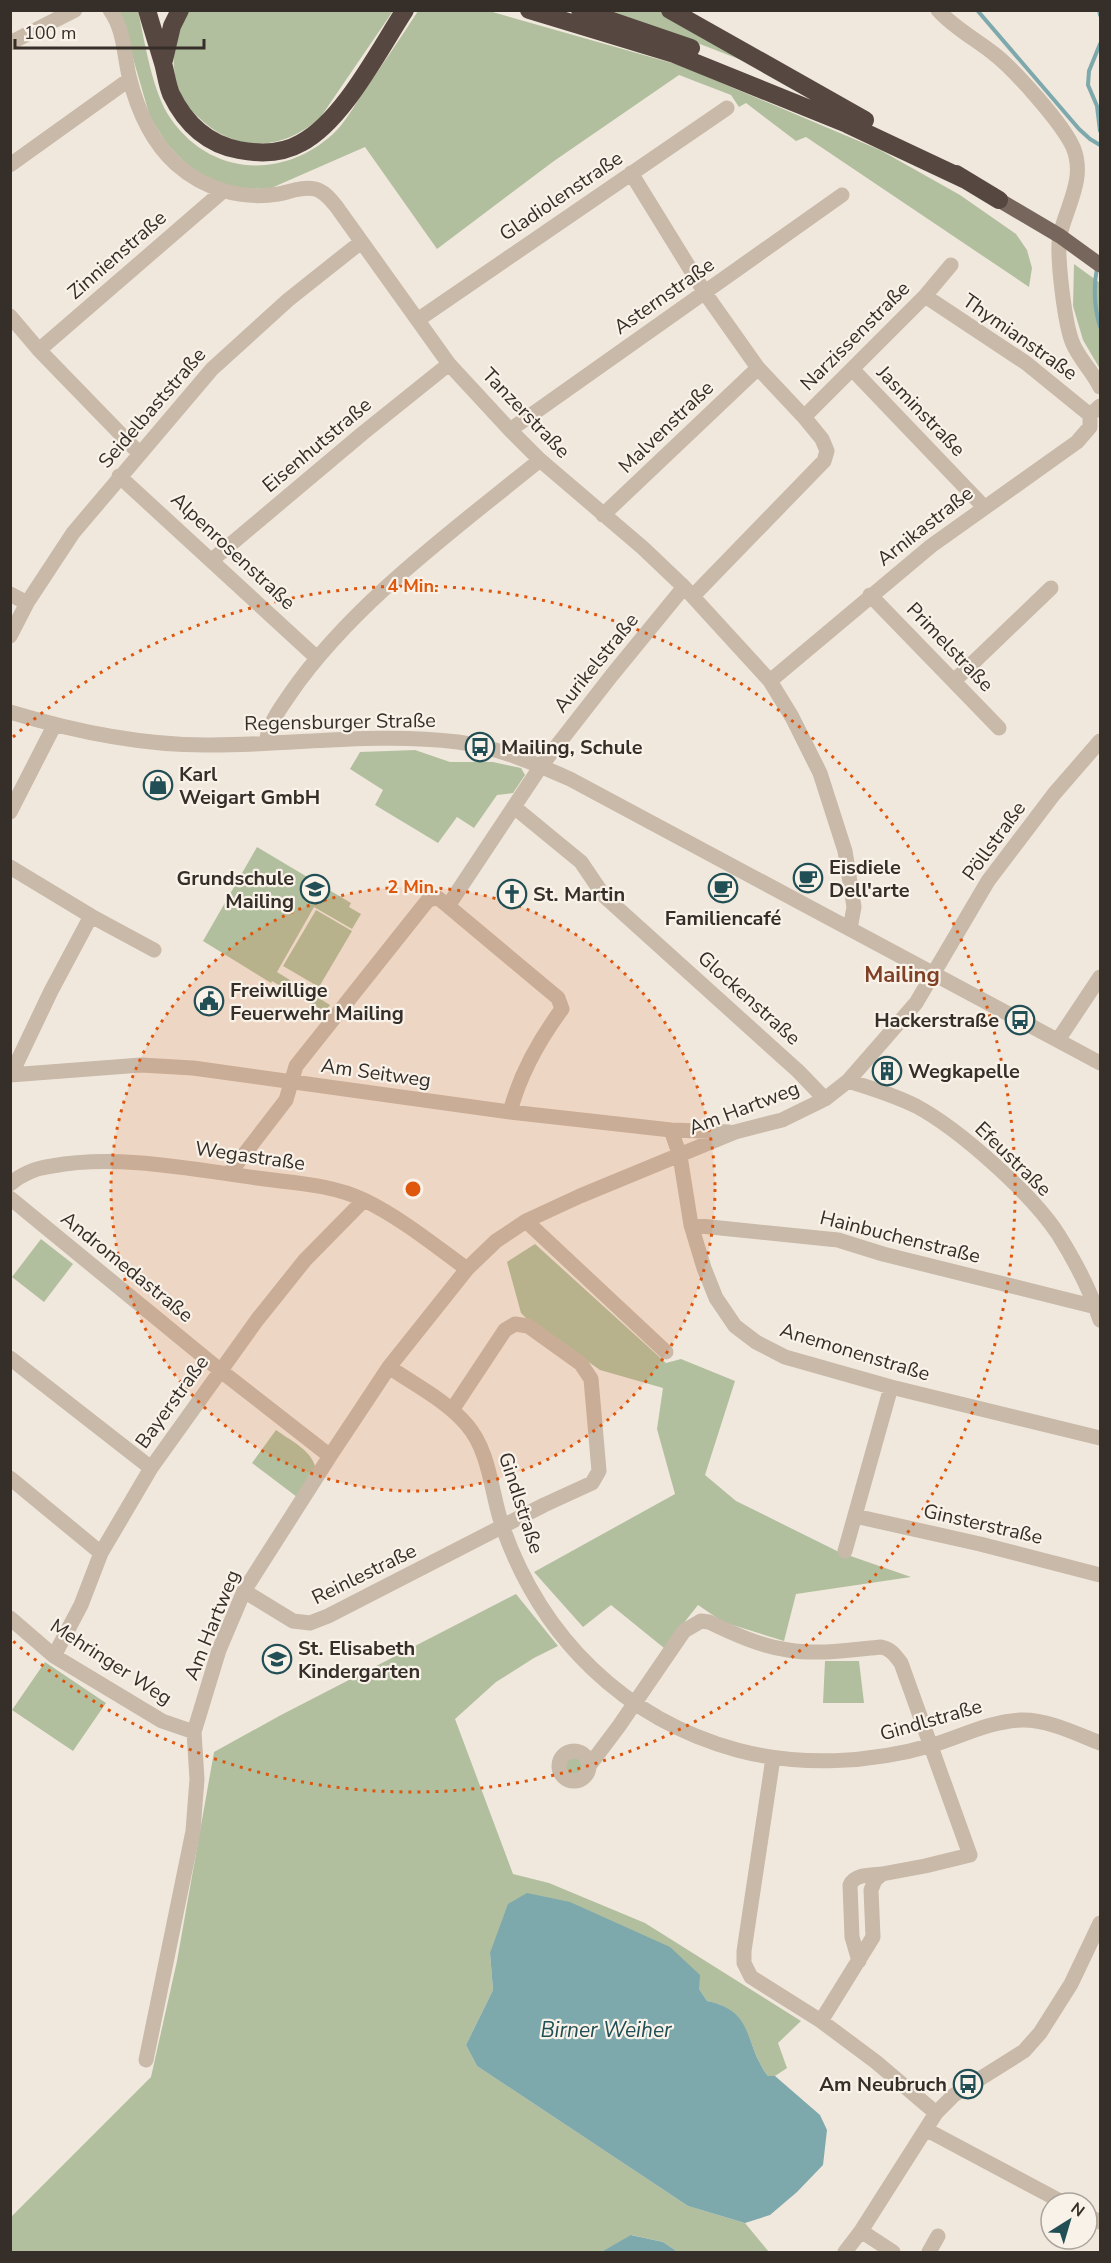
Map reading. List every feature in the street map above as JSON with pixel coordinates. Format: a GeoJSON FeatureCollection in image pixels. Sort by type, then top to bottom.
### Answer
{"type":"FeatureCollection","features":[{"type":"Feature","properties":{"kind":"highway"},"geometry":{"type":"LineString","coordinates":[[147,10],[164,65],[166,82],[188,123],[196,130],[233,149],[264,153],[283,151],[302,143],[322,129],[349,97],[405,10]]}},
{"type":"Feature","properties":{"kind":"highway"},"geometry":{"type":"LineString","coordinates":[[164,65],[166,44],[180,10]]}},
{"type":"Feature","properties":{"kind":"highway"},"geometry":{"type":"LineString","coordinates":[[529,10],[696,62],[847,124],[966,180]]}},
{"type":"Feature","properties":{"kind":"highway"},"geometry":{"type":"LineString","coordinates":[[580,10],[675,41],[854,114]]}},
{"type":"Feature","properties":{"kind":"highway"},"geometry":{"type":"LineString","coordinates":[[670,10],[854,114],[999,200]]}},
{"type":"Feature","properties":{"kind":"main road"},"geometry":{"type":"LineString","coordinates":[[999,200],[1101,265]]}},
{"type":"Feature","properties":{"kind":"street"},"geometry":{"type":"LineString","coordinates":[[10,43],[75,10]]}},
{"type":"Feature","properties":{"kind":"street","name":"Tanzerstraße"},"geometry":{"type":"LineString","coordinates":[[110,10],[117,19],[130,78],[150,132],[177,165],[202,183],[223,191],[262,195],[303,188],[316,189],[326,195],[419,319],[449,364],[540,460],[643,548],[689,591],[770,681],[792,717],[820,773],[845,851],[854,907],[850,929]]}},
{"type":"Feature","properties":{"kind":"street"},"geometry":{"type":"LineString","coordinates":[[938,10],[1011,69],[1065,133],[1072,146],[1077,166],[1077,185],[1060,237],[1059,255],[1070,334],[1073,343],[1101,387]]}},
{"type":"Feature","properties":{"kind":"street"},"geometry":{"type":"LineString","coordinates":[[10,165],[130,78]]}},
{"type":"Feature","properties":{"kind":"street","name":"Gladiolenstraße"},"geometry":{"type":"LineString","coordinates":[[419,319],[726,108]]}},
{"type":"Feature","properties":{"kind":"street"},"geometry":{"type":"LineString","coordinates":[[631,174],[705,293],[758,368],[804,417]]}},
{"type":"Feature","properties":{"kind":"street","name":"Zinnienstraße"},"geometry":{"type":"LineString","coordinates":[[39,350],[223,191]]}},
{"type":"Feature","properties":{"kind":"street","name":"Asternstraße"},"geometry":{"type":"LineString","coordinates":[[510,430],[842,195]]}},
{"type":"Feature","properties":{"kind":"street","name":"Seidelbaststraße"},"geometry":{"type":"LineString","coordinates":[[10,636],[27,603],[73,533],[212,369],[288,300],[362,242]]}},
{"type":"Feature","properties":{"kind":"street","name":"Narzissenstraße"},"geometry":{"type":"LineString","coordinates":[[689,591],[824,461],[828,451],[822,439],[804,417],[853,370],[951,265]]}},
{"type":"Feature","properties":{"kind":"street","name":"Thymianstraße"},"geometry":{"type":"LineString","coordinates":[[924,296],[1095,410]]}},
{"type":"Feature","properties":{"kind":"street"},"geometry":{"type":"LineString","coordinates":[[10,316],[39,350],[139,453]]}},
{"type":"Feature","properties":{"kind":"street","name":"Eisenhutstraße"},"geometry":{"type":"LineString","coordinates":[[212,560],[354,440],[449,364]]}},
{"type":"Feature","properties":{"kind":"street","name":"Malvenstraße"},"geometry":{"type":"LineString","coordinates":[[603,516],[758,368]]}},
{"type":"Feature","properties":{"kind":"street","name":"Jasminstraße"},"geometry":{"type":"LineString","coordinates":[[853,370],[984,507]]}},
{"type":"Feature","properties":{"kind":"street","name":"Arnikastraße"},"geometry":{"type":"LineString","coordinates":[[770,681],[870,595],[984,507],[1077,442],[1089,427],[1095,410]]}},
{"type":"Feature","properties":{"kind":"street"},"geometry":{"type":"LineString","coordinates":[[266,743],[273,719],[317,658],[364,609],[443,539],[540,460]]}},
{"type":"Feature","properties":{"kind":"street","name":"Alpenrosenstraße"},"geometry":{"type":"LineString","coordinates":[[119,476],[317,658]]}},
{"type":"Feature","properties":{"kind":"street"},"geometry":{"type":"LineString","coordinates":[[954,681],[1051,588]]}},
{"type":"Feature","properties":{"kind":"street","name":"Aurikelstraße"},"geometry":{"type":"LineString","coordinates":[[447,906],[541,766],[612,675],[689,591]]}},
{"type":"Feature","properties":{"kind":"street"},"geometry":{"type":"LineString","coordinates":[[10,594],[27,603]]}},
{"type":"Feature","properties":{"kind":"street","name":"Primelstraße"},"geometry":{"type":"LineString","coordinates":[[870,595],[999,728]]}},
{"type":"Feature","properties":{"kind":"street","name":"Regensburger Straße"},"geometry":{"type":"LineString","coordinates":[[10,712],[54,726],[151,742],[212,746],[341,738],[430,740],[459,742],[498,751],[570,779],[1101,1063]]}},
{"type":"Feature","properties":{"kind":"street"},"geometry":{"type":"LineString","coordinates":[[10,812],[54,726]]}},
{"type":"Feature","properties":{"kind":"street","name":"Pöllstraße"},"geometry":{"type":"LineString","coordinates":[[932,973],[988,881],[1054,794],[1101,741]]}},
{"type":"Feature","properties":{"kind":"street","name":"Glockenstraße"},"geometry":{"type":"LineString","coordinates":[[514,807],[581,862],[604,896],[798,1071],[825,1099]]}},
{"type":"Feature","properties":{"kind":"street"},"geometry":{"type":"LineString","coordinates":[[10,867],[91,916],[154,950]]}},
{"type":"Feature","properties":{"kind":"street"},"geometry":{"type":"LineString","coordinates":[[229,1174],[286,1100],[296,1066],[428,900],[438,898],[558,998],[562,1009],[541,1038],[514,1095],[510,1112]]}},
{"type":"Feature","properties":{"kind":"street"},"geometry":{"type":"LineString","coordinates":[[11,1075],[51,991],[91,916]]}},
{"type":"Feature","properties":{"kind":"street","name":"Am Hartweg"},"geometry":{"type":"LineString","coordinates":[[146,2060],[193,1831],[197,1779],[194,1732],[219,1650],[244,1591],[389,1367],[467,1269],[496,1241],[526,1221],[580,1196],[735,1132],[782,1120],[825,1099],[848,1081],[916,1003],[932,973]]}},
{"type":"Feature","properties":{"kind":"street"},"geometry":{"type":"LineString","coordinates":[[1058,1040],[1101,977]]}},
{"type":"Feature","properties":{"kind":"street","name":"Am Seitweg"},"geometry":{"type":"LineString","coordinates":[[11,1075],[141,1065],[193,1068],[510,1112],[671,1130],[735,1132]]}},
{"type":"Feature","properties":{"kind":"street","name":"Efeustraße"},"geometry":{"type":"LineString","coordinates":[[848,1081],[884,1092],[917,1107],[958,1134],[1022,1192],[1057,1232],[1083,1277],[1098,1313]]}},
{"type":"Feature","properties":{"kind":"street","name":"Anemonenstraße"},"geometry":{"type":"LineString","coordinates":[[671,1130],[680,1156],[691,1225],[716,1298],[735,1326],[756,1342],[785,1357],[891,1387],[1101,1438]]}},
{"type":"Feature","properties":{"kind":"street","name":"Wegastraße"},"geometry":{"type":"LineString","coordinates":[[10,1184],[22,1174],[41,1168],[88,1162],[156,1165],[315,1186],[364,1200],[397,1219],[467,1269]]}},
{"type":"Feature","properties":{"kind":"street","name":"Andromedastraße"},"geometry":{"type":"LineString","coordinates":[[10,1198],[221,1371],[330,1456]]}},
{"type":"Feature","properties":{"kind":"street","name":"Bayerstraße"},"geometry":{"type":"LineString","coordinates":[[54,1656],[81,1605],[101,1553],[151,1468],[257,1320],[305,1260],[364,1200]]}},
{"type":"Feature","properties":{"kind":"street"},"geometry":{"type":"LineString","coordinates":[[526,1221],[666,1352]]}},
{"type":"Feature","properties":{"kind":"street","name":"Hainbuchenstraße"},"geometry":{"type":"LineString","coordinates":[[691,1225],[838,1240],[1098,1313]]}},
{"type":"Feature","properties":{"kind":"street","name":"Reinlestraße"},"geometry":{"type":"LineString","coordinates":[[244,1591],[293,1621],[310,1623],[592,1483],[598,1471],[591,1379],[581,1364],[528,1326],[515,1324],[505,1330],[452,1410]]}},
{"type":"Feature","properties":{"kind":"street"},"geometry":{"type":"LineString","coordinates":[[10,1358],[151,1468]]}},
{"type":"Feature","properties":{"kind":"street","name":"Gindlstraße"},"geometry":{"type":"LineString","coordinates":[[389,1367],[452,1410],[468,1426],[482,1450],[503,1527],[521,1571],[565,1641],[596,1674],[634,1703],[704,1739],[737,1750],[773,1758],[820,1761],[877,1757],[931,1745],[1000,1722],[1023,1719],[1050,1725],[1101,1743]]}},
{"type":"Feature","properties":{"kind":"street"},"geometry":{"type":"LineString","coordinates":[[845,1551],[891,1387]]}},
{"type":"Feature","properties":{"kind":"street"},"geometry":{"type":"LineString","coordinates":[[10,1478],[101,1553]]}},
{"type":"Feature","properties":{"kind":"street","name":"Ginsterstraße"},"geometry":{"type":"LineString","coordinates":[[855,1516],[980,1544],[1101,1575]]}},
{"type":"Feature","properties":{"kind":"street","name":"Mehringer Weg"},"geometry":{"type":"LineString","coordinates":[[10,1618],[54,1656],[162,1721],[194,1732]]}},
{"type":"Feature","properties":{"kind":"street"},"geometry":{"type":"LineString","coordinates":[[589,1766],[684,1631],[702,1621],[788,1650],[830,1652],[880,1647],[888,1649],[901,1663],[970,1855],[852,1880],[850,1885],[852,1937],[859,1961]]}},
{"type":"Feature","properties":{"kind":"street"},"geometry":{"type":"LineString","coordinates":[[773,1758],[754,1872],[744,1963],[751,1977],[821,2020],[876,2062],[936,2113]]}},
{"type":"Feature","properties":{"kind":"street"},"geometry":{"type":"LineString","coordinates":[[821,2020],[873,1937],[871,1890],[875,1880],[882,1874]]}},
{"type":"Feature","properties":{"kind":"street"},"geometry":{"type":"LineString","coordinates":[[845,2253],[936,2113],[954,2095],[1024,2050],[1040,2033],[1071,1984],[1101,1923]]}},
{"type":"Feature","properties":{"kind":"street"},"geometry":{"type":"LineString","coordinates":[[927,2130],[1041,2191]]}},
{"type":"Feature","properties":{"kind":"street"},"geometry":{"type":"LineString","coordinates":[[861,2231],[893,2253]]}},
{"type":"Feature","properties":{"kind":"street"},"geometry":{"type":"LineString","coordinates":[[929,2253],[938,2236]]}},
{"type":"Feature","properties":{"kind":"green space"},"geometry":{"type":"Polygon","coordinates":[[[116,11],[138,11],[154,81],[164,108],[171,119],[187,138],[206,152],[226,161],[248,165],[270,164],[292,159],[313,149],[333,134],[418,11],[489,11],[679,65],[880,150],[960,195],[1016,234],[1027,250],[1032,268],[1029,287],[806,137],[796,141],[746,103],[739,107],[731,95],[679,75],[554,161],[437,249],[365,147],[269,189],[224,187],[191,169],[167,144],[150,117],[122,20],[116,11]]]}},
{"type":"Feature","properties":{"kind":"green space"},"geometry":{"type":"Polygon","coordinates":[[[187,11],[393,11],[320,118],[290,137],[258,144],[226,137],[197,116],[184,100],[176,81],[174,52],[187,11]]]}},
{"type":"Feature","properties":{"kind":"green space"},"geometry":{"type":"Polygon","coordinates":[[[602,11],[661,11],[749,63],[674,34],[602,11]]]}},
{"type":"Feature","properties":{"kind":"green space"},"geometry":{"type":"Polygon","coordinates":[[[1074,264],[1100,283],[1100,369],[1083,340],[1073,306],[1074,264]]]}},
{"type":"Feature","properties":{"kind":"green space"},"geometry":{"type":"Polygon","coordinates":[[[415,750],[450,762],[493,762],[521,768],[525,775],[513,793],[497,795],[474,828],[457,817],[438,843],[375,805],[383,790],[350,769],[360,752],[415,750]]]}},
{"type":"Feature","properties":{"kind":"green space"},"geometry":{"type":"Polygon","coordinates":[[[257,847],[351,903],[349,907],[361,914],[352,929],[314,907],[277,972],[330,1005],[325,1012],[272,981],[271,983],[203,941],[257,847]]]}},
{"type":"Feature","properties":{"kind":"green space"},"geometry":{"type":"Polygon","coordinates":[[[316,910],[352,931],[319,987],[283,966],[316,910]]]}},
{"type":"Feature","properties":{"kind":"green space"},"geometry":{"type":"Polygon","coordinates":[[[41,1239],[73,1264],[44,1302],[12,1277],[41,1239]]]}},
{"type":"Feature","properties":{"kind":"green space"},"geometry":{"type":"Polygon","coordinates":[[[535,1244],[666,1363],[681,1359],[735,1381],[705,1475],[736,1501],[839,1552],[911,1577],[796,1594],[784,1641],[723,1622],[698,1605],[664,1648],[611,1605],[583,1627],[534,1572],[675,1494],[657,1429],[663,1388],[600,1370],[521,1313],[507,1262],[535,1244]]]}},
{"type":"Feature","properties":{"kind":"green space"},"geometry":{"type":"Polygon","coordinates":[[[276,1430],[301,1447],[314,1464],[316,1471],[297,1497],[252,1463],[276,1430]]]}},
{"type":"Feature","properties":{"kind":"green space"},"geometry":{"type":"Polygon","coordinates":[[[516,1594],[558,1646],[496,1682],[455,1719],[513,1874],[549,1883],[645,1923],[801,2021],[778,2043],[787,2068],[775,2076],[768,2076],[760,2064],[741,2021],[733,2012],[707,2001],[699,1989],[490,1953],[493,1990],[466,2045],[477,2066],[688,2206],[745,2223],[769,2252],[678,2252],[663,2242],[632,2235],[601,2252],[11,2252],[11,2217],[151,2077],[177,1961],[214,1752],[516,1594]]]}},
{"type":"Feature","properties":{"kind":"green space"},"geometry":{"type":"Polygon","coordinates":[[[825,1661],[859,1661],[864,1703],[823,1703],[825,1661]]]}},
{"type":"Feature","properties":{"kind":"green space"},"geometry":{"type":"Polygon","coordinates":[[[45,1662],[106,1703],[73,1751],[12,1710],[45,1662]]]}},
{"type":"Feature","properties":{"kind":"green space"},"geometry":{"type":"Polygon","coordinates":[[[574,1754],[583,1757],[586,1766],[583,1775],[574,1778],[565,1775],[562,1766],[565,1757],[574,1754]]]}},
{"type":"Feature","properties":{"kind":"water","name":"Birner Weiher"},"geometry":{"type":"Polygon","coordinates":[[[527,1893],[570,1902],[670,1947],[700,1975],[699,1989],[707,2001],[734,2012],[741,2021],[760,2064],[768,2076],[775,2076],[820,2115],[827,2130],[823,2165],[770,2215],[745,2223],[688,2206],[477,2066],[466,2045],[493,1990],[490,1953],[508,1904],[527,1893]]]}},
{"type":"Feature","properties":{"kind":"water"},"geometry":{"type":"Polygon","coordinates":[[[631,2235],[663,2242],[678,2252],[601,2252],[631,2235]]]}},
{"type":"Feature","properties":{"kind":"waterway"},"geometry":{"type":"LineString","coordinates":[[977,10],[1079,129],[1100,145]]}},
{"type":"Feature","properties":{"kind":"waterway"},"geometry":{"type":"LineString","coordinates":[[1099,10],[1100,15]]}},
{"type":"Feature","properties":{"kind":"waterway"},"geometry":{"type":"LineString","coordinates":[[1100,44],[1089,71],[1088,85],[1097,106],[1100,131]]}},
{"type":"Feature","properties":{"kind":"waterway"},"geometry":{"type":"LineString","coordinates":[[1097,268],[1095,298],[1100,327]]}},
{"type":"Feature","properties":{"kind":"place","name":"Mailing, Schule"},"geometry":{"type":"Point","coordinates":[480,747]}},
{"type":"Feature","properties":{"kind":"place","name":"Karl Weigart GmbH"},"geometry":{"type":"Point","coordinates":[158,785]}},
{"type":"Feature","properties":{"kind":"place","name":"Eisdiele Dell'arte"},"geometry":{"type":"Point","coordinates":[808,878]}},
{"type":"Feature","properties":{"kind":"place","name":"Familiencafé"},"geometry":{"type":"Point","coordinates":[723,888]}},
{"type":"Feature","properties":{"kind":"place","name":"Grundschule Mailing"},"geometry":{"type":"Point","coordinates":[315,889]}},
{"type":"Feature","properties":{"kind":"place","name":"St. Martin"},"geometry":{"type":"Point","coordinates":[512,894]}},
{"type":"Feature","properties":{"kind":"place","name":"Freiwillige Feuerwehr Mailing"},"geometry":{"type":"Point","coordinates":[209,1001]}},
{"type":"Feature","properties":{"kind":"place","name":"Hackerstraße"},"geometry":{"type":"Point","coordinates":[1020,1020]}},
{"type":"Feature","properties":{"kind":"place","name":"Wegkapelle"},"geometry":{"type":"Point","coordinates":[887,1071]}},
{"type":"Feature","properties":{"kind":"place","name":"St. Elisabeth Kindergarten"},"geometry":{"type":"Point","coordinates":[277,1659]}},
{"type":"Feature","properties":{"kind":"place","name":"Am Neubruch"},"geometry":{"type":"Point","coordinates":[968,2084]}},
{"type":"Feature","properties":{"kind":"district","name":"Mailing"},"geometry":{"type":"Point","coordinates":[902,975]}}]}
